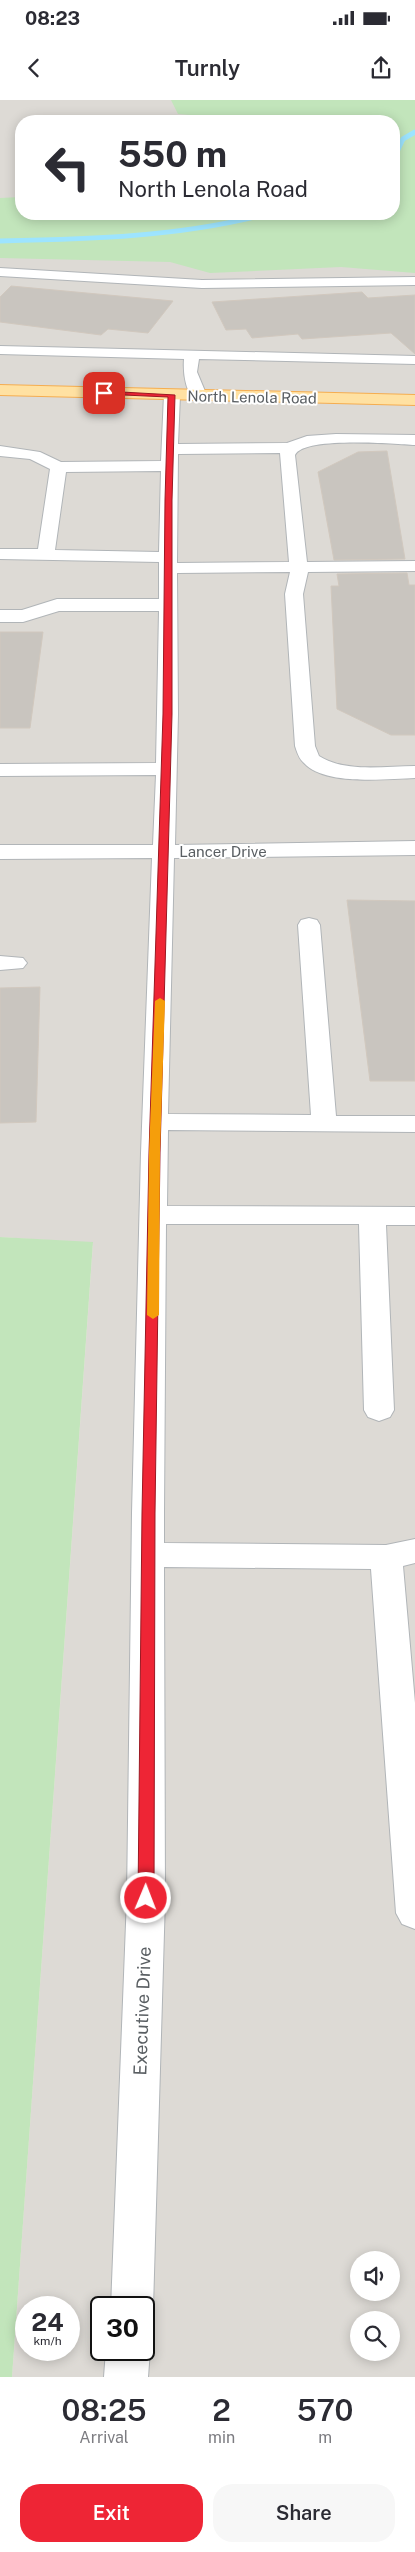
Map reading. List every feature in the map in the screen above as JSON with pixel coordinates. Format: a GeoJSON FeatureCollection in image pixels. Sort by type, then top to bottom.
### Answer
{"type":"FeatureCollection","features":[{"type":"Feature","properties":{"kind":"main road","name":"North Lenola Road"},"geometry":{"type":"LineString","coordinates":[[0,390],[415,400]]}},
{"type":"Feature","properties":{"kind":"street"},"geometry":{"type":"LineString","coordinates":[[0,272],[202,284],[415,281]]}},
{"type":"Feature","properties":{"kind":"street"},"geometry":{"type":"LineString","coordinates":[[0,350],[415,360]]}},
{"type":"Feature","properties":{"kind":"street"},"geometry":{"type":"LineString","coordinates":[[185,395],[192,354]]}},
{"type":"Feature","properties":{"kind":"street","name":"Executive Drive"},"geometry":{"type":"LineString","coordinates":[[132,2296],[146,1898],[155,1122],[166,769],[169,458],[185,395]]}},
{"type":"Feature","properties":{"kind":"street"},"geometry":{"type":"LineString","coordinates":[[0,451],[34,455],[58,467],[290,448],[298,443],[323,440],[415,440]]}},
{"type":"Feature","properties":{"kind":"street"},"geometry":{"type":"LineString","coordinates":[[290,448],[287,455],[298,568],[294,594],[305,746],[311,759],[323,767],[350,772],[415,772]]}},
{"type":"Feature","properties":{"kind":"street"},"geometry":{"type":"LineString","coordinates":[[46,554],[58,467]]}},
{"type":"Feature","properties":{"kind":"street"},"geometry":{"type":"LineString","coordinates":[[0,554],[46,554],[298,568],[415,566]]}},
{"type":"Feature","properties":{"kind":"street"},"geometry":{"type":"LineString","coordinates":[[0,616],[23,616],[57,605],[168,605]]}},
{"type":"Feature","properties":{"kind":"street"},"geometry":{"type":"LineString","coordinates":[[0,770],[166,769]]}},
{"type":"Feature","properties":{"kind":"street","name":"Lancer Drive"},"geometry":{"type":"LineString","coordinates":[[0,852],[415,848]]}},
{"type":"Feature","properties":{"kind":"street"},"geometry":{"type":"LineString","coordinates":[[309,926],[324,1123]]}},
{"type":"Feature","properties":{"kind":"street"},"geometry":{"type":"LineString","coordinates":[[155,1122],[415,1124]]}},
{"type":"Feature","properties":{"kind":"street"},"geometry":{"type":"LineString","coordinates":[[154,1216],[415,1216]]}},
{"type":"Feature","properties":{"kind":"street"},"geometry":{"type":"LineString","coordinates":[[372,1216],[379,1410]]}},
{"type":"Feature","properties":{"kind":"street"},"geometry":{"type":"LineString","coordinates":[[149,1555],[400,1554],[415,1913]]}},
{"type":"Feature","properties":{"kind":"street"},"geometry":{"type":"LineString","coordinates":[[126,2377],[127,2361]]}},
{"type":"Feature","properties":{"kind":"shaded area"},"geometry":{"type":"Polygon","coordinates":[[[0,100],[415,100],[415,2377],[12,2377],[15,2335],[15,2361],[80,2361],[80,2296],[18,2296],[93,1243],[0,1237],[0,100]]]}},
{"type":"Feature","properties":{"kind":"green space"},"geometry":{"type":"Polygon","coordinates":[[[171,100],[415,100],[415,273],[341,267],[210,273],[170,262],[0,258],[0,198],[15,197],[15,220],[400,220],[400,115],[178,114],[171,100]]]}},
{"type":"Feature","properties":{"kind":"green space"},"geometry":{"type":"Polygon","coordinates":[[[0,1237],[93,1242],[18,2296],[15,2296],[12,2377],[0,2377],[0,1237]]]}},
{"type":"Feature","properties":{"kind":"building"},"geometry":{"type":"Polygon","coordinates":[[[11,286],[173,301],[148,333],[108,329],[101,335],[0,322],[0,297],[11,286]]]}},
{"type":"Feature","properties":{"kind":"building"},"geometry":{"type":"Polygon","coordinates":[[[362,292],[368,298],[415,295],[415,354],[391,333],[302,339],[298,334],[252,338],[246,329],[226,330],[212,302],[362,292]]]}},
{"type":"Feature","properties":{"kind":"building"},"geometry":{"type":"Polygon","coordinates":[[[387,451],[405,559],[334,560],[318,472],[358,452],[387,451]]]}},
{"type":"Feature","properties":{"kind":"building"},"geometry":{"type":"Polygon","coordinates":[[[407,573],[409,585],[415,585],[415,735],[391,735],[337,709],[331,586],[339,586],[337,574],[407,573]]]}},
{"type":"Feature","properties":{"kind":"building"},"geometry":{"type":"Polygon","coordinates":[[[0,632],[43,632],[30,728],[0,728],[0,632]]]}},
{"type":"Feature","properties":{"kind":"building"},"geometry":{"type":"Polygon","coordinates":[[[347,900],[415,901],[415,1081],[370,1081],[347,900]]]}},
{"type":"Feature","properties":{"kind":"building"},"geometry":{"type":"Polygon","coordinates":[[[40,987],[36,1122],[0,1123],[0,988],[40,987]]]}},
{"type":"Feature","properties":{"kind":"waterway"},"geometry":{"type":"LineString","coordinates":[[400,145],[403,139],[415,132]]}},
{"type":"Feature","properties":{"kind":"waterway"},"geometry":{"type":"LineString","coordinates":[[0,241],[101,238],[201,228],[242,220]]}},
{"type":"Feature","properties":{"kind":"slow traffic"},"geometry":{"type":"LineString","coordinates":[[153,1315],[154,1153],[160,1001]]}},
{"type":"Feature","properties":{"kind":"route"},"geometry":{"type":"LineString","coordinates":[[104,393],[172,395],[168,500],[170,547],[168,568],[168,714],[154,1153],[154,1282],[148,1513],[149,1696],[146,1898]]}}]}
